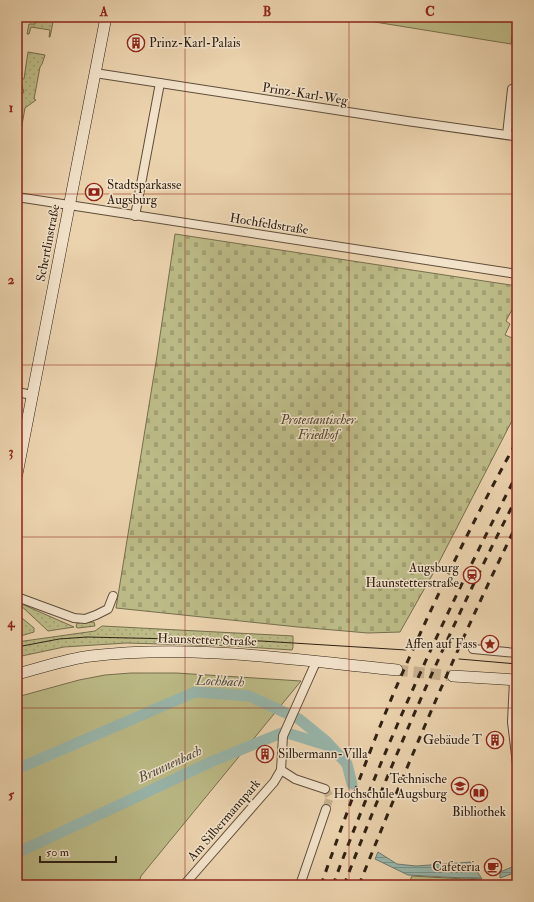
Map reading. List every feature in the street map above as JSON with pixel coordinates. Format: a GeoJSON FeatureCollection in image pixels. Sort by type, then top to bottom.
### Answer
{"type":"FeatureCollection","features":[{"type":"Feature","properties":{"kind":"street","name":"Schertlinstraße"},"geometry":{"type":"LineString","coordinates":[[17,474],[106,17]]}},
{"type":"Feature","properties":{"kind":"street","name":"Prinz-Karl-Weg"},"geometry":{"type":"LineString","coordinates":[[95,73],[406,121],[510,135],[512,89]]}},
{"type":"Feature","properties":{"kind":"street"},"geometry":{"type":"LineString","coordinates":[[135,216],[160,83]]}},
{"type":"Feature","properties":{"kind":"street","name":"Hochfeldstraße"},"geometry":{"type":"LineString","coordinates":[[17,197],[517,274]]}},
{"type":"Feature","properties":{"kind":"street"},"geometry":{"type":"LineString","coordinates":[[17,392],[32,395]]}},
{"type":"Feature","properties":{"kind":"street"},"geometry":{"type":"LineString","coordinates":[[17,597],[74,618],[85,619],[108,609],[113,596]]}},
{"type":"Feature","properties":{"kind":"street"},"geometry":{"type":"LineString","coordinates":[[472,649],[517,653]]}},
{"type":"Feature","properties":{"kind":"street","name":"Haunstetter Straße"},"geometry":{"type":"LineString","coordinates":[[17,674],[78,659],[123,654],[190,652],[273,657],[397,670]]}},
{"type":"Feature","properties":{"kind":"street"},"geometry":{"type":"LineString","coordinates":[[316,662],[283,736],[281,770],[295,779],[325,789]]}},
{"type":"Feature","properties":{"kind":"street"},"geometry":{"type":"LineString","coordinates":[[453,676],[516,680],[512,722],[517,764]]}},
{"type":"Feature","properties":{"kind":"street","name":"Am Silbermannpark"},"geometry":{"type":"LineString","coordinates":[[184,885],[274,782],[281,770]]}},
{"type":"Feature","properties":{"kind":"street"},"geometry":{"type":"LineString","coordinates":[[300,885],[326,809]]}},
{"type":"Feature","properties":{"kind":"green space"},"geometry":{"type":"Polygon","coordinates":[[[36,17],[46,19],[46,17],[54,17],[50,37],[50,30],[31,27],[29,34],[27,34],[29,24],[35,24],[36,17]]]}},
{"type":"Feature","properties":{"kind":"green space"},"geometry":{"type":"Polygon","coordinates":[[[344,17],[515,17],[511,44],[344,17]]]}},
{"type":"Feature","properties":{"kind":"green space"},"geometry":{"type":"Polygon","coordinates":[[[28,52],[45,55],[40,67],[34,99],[36,100],[25,108],[17,148],[17,78],[24,79],[28,52]]]}},
{"type":"Feature","properties":{"kind":"green space"},"geometry":{"type":"Polygon","coordinates":[[[17,78],[19,78],[24,92],[17,99],[17,78]]]}},
{"type":"Feature","properties":{"kind":"green space","name":"Protestantischer Friedhof"},"geometry":{"type":"Polygon","coordinates":[[[175,234],[517,286],[517,300],[506,321],[510,324],[505,335],[517,340],[517,411],[435,570],[400,632],[368,633],[116,608],[157,356],[175,234]]]}},
{"type":"Feature","properties":{"kind":"green space"},"geometry":{"type":"Polygon","coordinates":[[[17,602],[74,627],[48,631],[17,602]]]}},
{"type":"Feature","properties":{"kind":"green space"},"geometry":{"type":"Polygon","coordinates":[[[17,614],[34,628],[34,632],[17,637],[17,614]]]}},
{"type":"Feature","properties":{"kind":"green space"},"geometry":{"type":"Polygon","coordinates":[[[94,622],[95,626],[76,627],[77,623],[94,622]]]}},
{"type":"Feature","properties":{"kind":"green space"},"geometry":{"type":"Polygon","coordinates":[[[102,626],[293,636],[293,647],[292,650],[231,646],[126,643],[64,647],[17,657],[17,642],[95,631],[102,626]]]}},
{"type":"Feature","properties":{"kind":"green space"},"geometry":{"type":"Polygon","coordinates":[[[131,673],[176,673],[301,681],[141,876],[138,885],[17,885],[17,697],[79,680],[105,675],[131,673]]]}},
{"type":"Feature","properties":{"kind":"green space"},"geometry":{"type":"Polygon","coordinates":[[[412,876],[482,880],[485,885],[408,885],[412,876]]]}},
{"type":"Feature","properties":{"kind":"water"},"geometry":{"type":"Polygon","coordinates":[[[378,852],[397,864],[416,866],[471,862],[482,879],[408,875],[375,859],[378,852]]]}},
{"type":"Feature","properties":{"kind":"water"},"geometry":{"type":"Polygon","coordinates":[[[517,865],[517,872],[500,878],[500,872],[517,865]]]}},
{"type":"Feature","properties":{"kind":"waterway","name":"Lochbach"},"geometry":{"type":"LineString","coordinates":[[17,769],[195,692],[249,696],[299,719],[326,741],[347,764],[352,784]]}},
{"type":"Feature","properties":{"kind":"waterway","name":"Brunnenbach"},"geometry":{"type":"LineString","coordinates":[[17,853],[213,761],[284,732],[326,745]]}},
{"type":"Feature","properties":{"kind":"tunnel"},"geometry":{"type":"LineString","coordinates":[[397,670],[453,676]]}},
{"type":"Feature","properties":{"kind":"tunnel"},"geometry":{"type":"LineString","coordinates":[[325,789],[330,797],[326,809]]}},
{"type":"Feature","properties":{"kind":"tram line"},"geometry":{"type":"LineString","coordinates":[[17,647],[59,639],[87,637],[261,641],[406,650]]}},
{"type":"Feature","properties":{"kind":"tram line"},"geometry":{"type":"LineString","coordinates":[[459,659],[517,664]]}},
{"type":"Feature","properties":{"kind":"railway"},"geometry":{"type":"LineString","coordinates":[[321,885],[347,812],[385,714],[409,658],[468,533],[517,441]]}},
{"type":"Feature","properties":{"kind":"railway"},"geometry":{"type":"LineString","coordinates":[[333,885],[374,780],[419,676],[466,574],[517,474]]}},
{"type":"Feature","properties":{"kind":"railway"},"geometry":{"type":"LineString","coordinates":[[344,885],[383,786],[425,689],[447,640],[517,497]]}},
{"type":"Feature","properties":{"kind":"railway"},"geometry":{"type":"LineString","coordinates":[[359,885],[435,703],[517,524]]}},
{"type":"Feature","properties":{"kind":"place","name":"Prinz-Karl-Palais"},"geometry":{"type":"Point","coordinates":[136,43]}},
{"type":"Feature","properties":{"kind":"place","name":"Stadtsparkasse Augsburg"},"geometry":{"type":"Point","coordinates":[94,192]}},
{"type":"Feature","properties":{"kind":"place","name":"Augsburg Haunstetterstraße"},"geometry":{"type":"Point","coordinates":[472,575]}},
{"type":"Feature","properties":{"kind":"place","name":"Affen auf Fass"},"geometry":{"type":"Point","coordinates":[490,644]}},
{"type":"Feature","properties":{"kind":"place","name":"Gebäude T"},"geometry":{"type":"Point","coordinates":[495,740]}},
{"type":"Feature","properties":{"kind":"place","name":"Silbermann-Villa"},"geometry":{"type":"Point","coordinates":[265,754]}},
{"type":"Feature","properties":{"kind":"place","name":"Technische Hochschule Augsburg"},"geometry":{"type":"Point","coordinates":[460,786]}},
{"type":"Feature","properties":{"kind":"place","name":"Bibliothek"},"geometry":{"type":"Point","coordinates":[479,793]}},
{"type":"Feature","properties":{"kind":"place","name":"Cafeteria"},"geometry":{"type":"Point","coordinates":[493,867]}}]}
